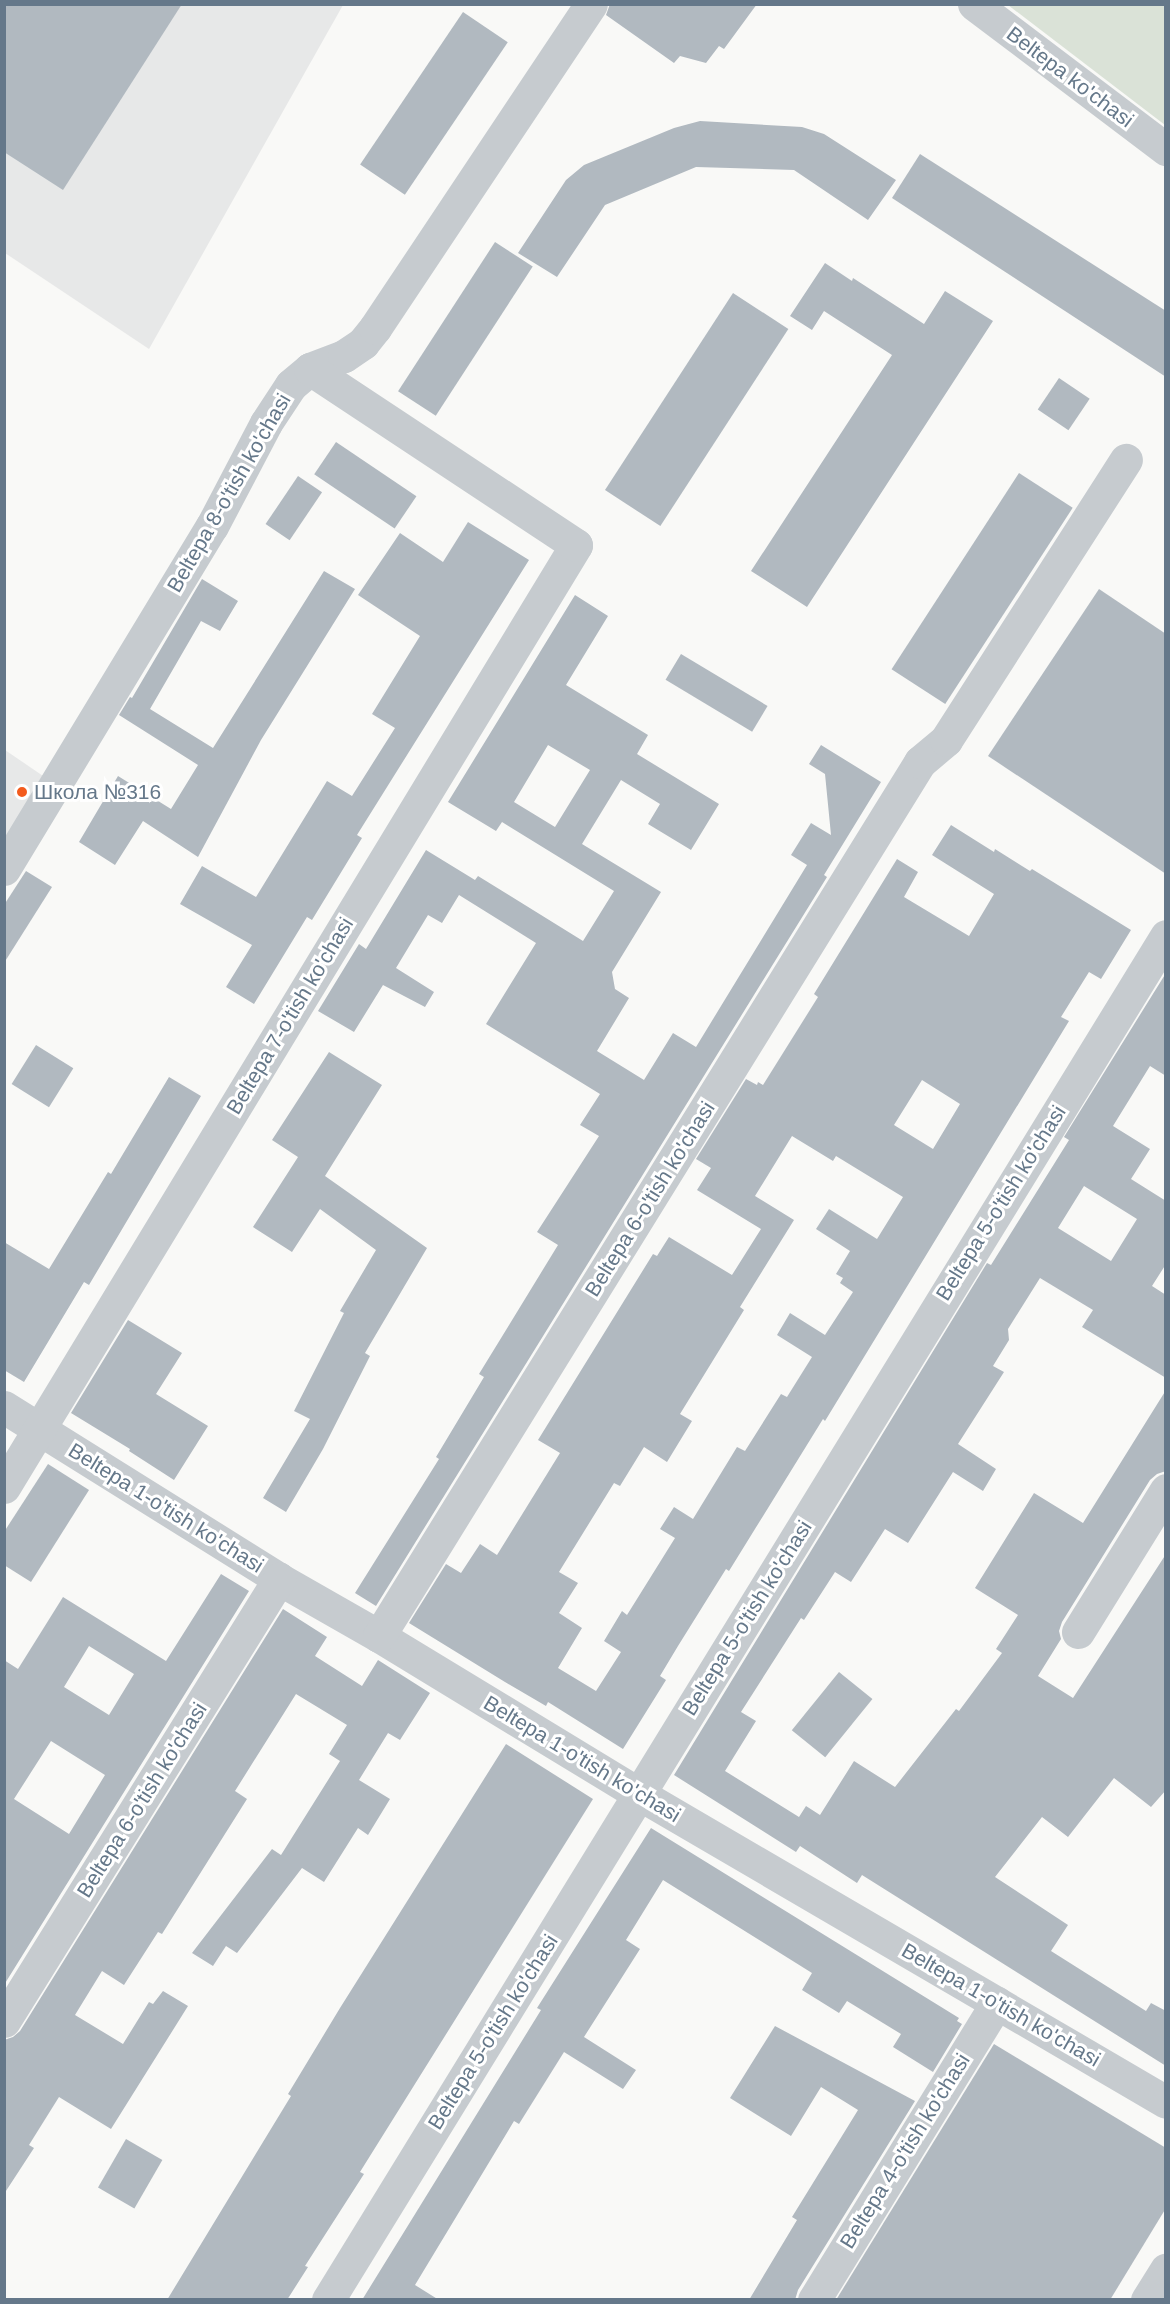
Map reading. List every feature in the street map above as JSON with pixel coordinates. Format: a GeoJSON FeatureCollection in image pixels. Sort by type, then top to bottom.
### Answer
{"type":"FeatureCollection","features":[{"type":"Feature","properties":{"kind":"street","name":"Beltepa 8-o'tish ko'chasi"},"geometry":{"type":"LineString","coordinates":[[4,869],[212,526],[266,423],[291,385],[310,369],[344,356],[363,343],[375,328],[591,4]]}},
{"type":"Feature","properties":{"kind":"street","name":"Beltepa ko'chasi"},"geometry":{"type":"LineString","coordinates":[[974,4],[1166,149]]}},
{"type":"Feature","properties":{"kind":"street","name":"Beltepa 7-o'tish ko'chasi"},"geometry":{"type":"LineString","coordinates":[[4,1487],[576,545],[310,369]]}},
{"type":"Feature","properties":{"kind":"street","name":"Beltepa 6-o'tish ko'chasi"},"geometry":{"type":"LineString","coordinates":[[380,1636],[920,762],[946,740],[1126,460]]}},
{"type":"Feature","properties":{"kind":"street","name":"Beltepa 5-o'tish ko'chasi"},"geometry":{"type":"LineString","coordinates":[[328,2300],[1166,936]]}},
{"type":"Feature","properties":{"kind":"street","name":"Beltepa 1-o'tish ko'chasi"},"geometry":{"type":"LineString","coordinates":[[4,1407],[279,1579],[380,1636],[639,1794],[1166,2102]]}},
{"type":"Feature","properties":{"kind":"street"},"geometry":{"type":"LineString","coordinates":[[1078,1632],[1166,1490]]}},
{"type":"Feature","properties":{"kind":"street","name":"Beltepa 6-o'tish ko'chasi"},"geometry":{"type":"LineString","coordinates":[[4,2021],[279,1579]]}},
{"type":"Feature","properties":{"kind":"street","name":"Beltepa 4-o'tish ko'chasi"},"geometry":{"type":"LineString","coordinates":[[814,2300],[997,2003]]}},
{"type":"Feature","properties":{"kind":"street"},"geometry":{"type":"LineString","coordinates":[[1147,2300],[1166,2269]]}},
{"type":"Feature","properties":{"kind":"shaded area"},"geometry":{"type":"Polygon","coordinates":[[[4,5],[343,5],[149,349],[5,253],[4,5]]]}},
{"type":"Feature","properties":{"kind":"shaded area"},"geometry":{"type":"Polygon","coordinates":[[[1008,5],[1164,5],[1165,125],[1008,5]]]}},
{"type":"Feature","properties":{"kind":"shaded area","name":"Школа №316"},"geometry":{"type":"Polygon","coordinates":[[[5,750],[49,780],[5,848],[5,750]]]}},
{"type":"Feature","properties":{"kind":"building"},"geometry":{"type":"Polygon","coordinates":[[[4,4],[182,4],[63,190],[4,152],[4,4]]]}},
{"type":"Feature","properties":{"kind":"building"},"geometry":{"type":"Polygon","coordinates":[[[610,4],[757,4],[724,49],[719,46],[706,63],[680,56],[674,63],[606,15],[610,4]]]}},
{"type":"Feature","properties":{"kind":"building"},"geometry":{"type":"Polygon","coordinates":[[[463,12],[508,42],[405,195],[360,165],[463,12]]]}},
{"type":"Feature","properties":{"kind":"building"},"geometry":{"type":"Polygon","coordinates":[[[700,121],[802,127],[824,134],[896,180],[868,220],[794,170],[696,167],[605,205],[557,277],[518,253],[566,180],[584,165],[674,128],[700,121]]]}},
{"type":"Feature","properties":{"kind":"building"},"geometry":{"type":"Polygon","coordinates":[[[920,154],[1166,311],[1166,377],[892,198],[920,154]]]}},
{"type":"Feature","properties":{"kind":"building"},"geometry":{"type":"Polygon","coordinates":[[[495,242],[533,267],[436,416],[398,391],[495,242]]]}},
{"type":"Feature","properties":{"kind":"building"},"geometry":{"type":"Polygon","coordinates":[[[825,263],[852,281],[853,278],[924,324],[945,291],[993,321],[807,607],[751,571],[892,355],[824,311],[812,330],[790,316],[825,263]]]}},
{"type":"Feature","properties":{"kind":"building"},"geometry":{"type":"Polygon","coordinates":[[[733,293],[788,329],[660,526],[605,490],[733,293]]]}},
{"type":"Feature","properties":{"kind":"building"},"geometry":{"type":"Polygon","coordinates":[[[1059,378],[1090,399],[1068,430],[1038,410],[1059,378]]]}},
{"type":"Feature","properties":{"kind":"building"},"geometry":{"type":"Polygon","coordinates":[[[336,442],[416,496],[395,529],[314,474],[336,442]]]}},
{"type":"Feature","properties":{"kind":"building"},"geometry":{"type":"Polygon","coordinates":[[[1019,473],[1073,508],[945,704],[892,669],[1019,473]]]}},
{"type":"Feature","properties":{"kind":"building"},"geometry":{"type":"Polygon","coordinates":[[[298,476],[322,492],[290,540],[266,524],[298,476]]]}},
{"type":"Feature","properties":{"kind":"building"},"geometry":{"type":"Polygon","coordinates":[[[468,522],[529,560],[357,835],[362,838],[312,920],[307,917],[254,1004],[226,987],[252,945],[180,904],[202,866],[256,897],[327,781],[352,796],[395,728],[372,714],[420,636],[358,595],[400,533],[443,562],[468,522]]]}},
{"type":"Feature","properties":{"kind":"building"},"geometry":{"type":"Polygon","coordinates":[[[324,571],[355,589],[261,740],[198,857],[143,821],[115,865],[79,842],[118,776],[171,809],[198,765],[119,715],[130,697],[132,698],[202,579],[238,601],[220,631],[201,621],[150,709],[213,748],[324,571]]]}},
{"type":"Feature","properties":{"kind":"building"},"geometry":{"type":"Polygon","coordinates":[[[1099,589],[1166,634],[1166,874],[988,756],[1099,589]]]}},
{"type":"Feature","properties":{"kind":"building"},"geometry":{"type":"Polygon","coordinates":[[[575,595],[608,616],[566,685],[648,735],[637,754],[719,804],[691,850],[648,824],[660,804],[621,780],[582,844],[661,892],[612,972],[615,989],[629,998],[597,1051],[644,1080],[673,1033],[696,1047],[807,865],[791,855],[811,823],[831,835],[825,774],[809,764],[821,745],[881,782],[824,875],[827,877],[376,1606],[355,1593],[439,1459],[436,1457],[484,1377],[479,1374],[558,1245],[537,1232],[599,1136],[580,1125],[600,1094],[486,1024],[536,943],[459,895],[442,923],[428,915],[396,968],[434,992],[425,1007],[383,985],[354,1032],[318,1011],[359,944],[366,949],[426,850],[475,880],[478,876],[583,941],[614,891],[502,822],[496,831],[448,802],[575,595]],[[548,745],[514,802],[555,827],[590,770],[548,745]]]}},
{"type":"Feature","properties":{"kind":"building"},"geometry":{"type":"Polygon","coordinates":[[[681,654],[768,706],[752,732],[666,680],[681,654]]]}},
{"type":"Feature","properties":{"kind":"building"},"geometry":{"type":"Polygon","coordinates":[[[951,825],[994,852],[995,849],[1030,871],[1032,869],[1131,930],[1101,979],[1089,972],[1061,1017],[1069,1021],[825,1421],[823,1419],[729,1571],[726,1569],[678,1646],[660,1676],[666,1680],[623,1749],[548,1702],[546,1706],[409,1623],[446,1564],[461,1573],[480,1544],[497,1555],[560,1453],[538,1440],[653,1254],[657,1256],[669,1237],[732,1275],[761,1229],[697,1190],[711,1168],[696,1159],[746,1079],[757,1085],[758,1082],[763,1085],[818,997],[814,994],[897,859],[918,872],[904,897],[969,936],[994,894],[932,855],[951,825]],[[922,1080],[894,1125],[933,1149],[960,1104],[922,1080]],[[792,1136],[755,1196],[794,1220],[740,1307],[744,1310],[680,1414],[692,1421],[667,1462],[644,1447],[620,1486],[614,1483],[559,1572],[578,1583],[559,1613],[582,1628],[558,1668],[596,1691],[621,1652],[604,1641],[622,1611],[627,1615],[675,1538],[660,1529],[674,1507],[693,1519],[737,1447],[745,1451],[781,1394],[787,1397],[812,1357],[777,1335],[790,1313],[825,1335],[853,1292],[840,1283],[843,1278],[836,1274],[850,1251],[816,1229],[829,1209],[877,1239],[903,1197],[836,1156],[833,1161],[792,1136]]]}},
{"type":"Feature","properties":{"kind":"building"},"geometry":{"type":"Polygon","coordinates":[[[26,871],[52,887],[4,963],[4,905],[26,871]]]}},
{"type":"Feature","properties":{"kind":"building"},"geometry":{"type":"Polygon","coordinates":[[[1166,973],[1166,1076],[1150,1066],[1113,1126],[1150,1149],[1131,1179],[1166,1201],[1166,1264],[1152,1286],[1166,1295],[1166,1378],[1082,1327],[1093,1310],[1040,1278],[1008,1329],[1009,1340],[993,1366],[1004,1372],[958,1444],[996,1469],[983,1491],[953,1472],[908,1543],[885,1529],[851,1582],[835,1572],[804,1620],[801,1618],[741,1712],[756,1721],[725,1771],[799,1817],[806,1806],[820,1815],[854,1761],[895,1787],[956,1709],[959,1711],[1002,1653],[996,1649],[1018,1615],[975,1588],[1034,1493],[1083,1523],[1166,1390],[1166,1471],[1150,1480],[1062,1622],[1059,1631],[1061,1639],[1038,1676],[1073,1698],[1166,1554],[1166,1790],[1151,1807],[1114,1778],[1068,1837],[1042,1817],[995,1877],[1068,1925],[1051,1951],[1146,2011],[1151,2003],[1166,2011],[1166,2066],[862,1875],[857,1883],[800,1846],[796,1852],[674,1775],[987,1263],[991,1265],[1069,1140],[1064,1137],[1166,973]],[[1084,1186],[1058,1228],[1111,1261],[1137,1219],[1084,1186]]]}},
{"type":"Feature","properties":{"kind":"building"},"geometry":{"type":"Polygon","coordinates":[[[36,1045],[73,1068],[49,1107],[12,1084],[36,1045]]]}},
{"type":"Feature","properties":{"kind":"building"},"geometry":{"type":"Polygon","coordinates":[[[329,1052],[382,1085],[325,1176],[427,1248],[365,1353],[370,1356],[323,1449],[286,1512],[263,1498],[310,1419],[294,1411],[344,1313],[340,1311],[376,1250],[320,1209],[292,1252],[253,1227],[298,1157],[272,1140],[329,1052]]]}},
{"type":"Feature","properties":{"kind":"building"},"geometry":{"type":"Polygon","coordinates":[[[169,1077],[201,1096],[89,1285],[84,1282],[24,1382],[4,1370],[4,1242],[49,1269],[108,1172],[111,1174],[169,1077]]]}},
{"type":"Feature","properties":{"kind":"building"},"geometry":{"type":"Polygon","coordinates":[[[128,1320],[182,1353],[156,1394],[208,1426],[174,1480],[129,1451],[130,1449],[71,1413],[128,1320]]]}},
{"type":"Feature","properties":{"kind":"building"},"geometry":{"type":"Polygon","coordinates":[[[48,1464],[89,1490],[31,1582],[4,1565],[4,1532],[48,1464]]]}},
{"type":"Feature","properties":{"kind":"building"},"geometry":{"type":"Polygon","coordinates":[[[221,1574],[249,1591],[4,1985],[4,1660],[18,1669],[63,1597],[166,1661],[221,1574]],[[89,1646],[64,1687],[109,1715],[134,1674],[89,1646]],[[51,1741],[14,1799],[69,1834],[105,1775],[51,1741]]]}},
{"type":"Feature","properties":{"kind":"building"},"geometry":{"type":"Polygon","coordinates":[[[283,1609],[327,1637],[315,1656],[362,1686],[378,1660],[430,1693],[400,1740],[388,1733],[359,1780],[390,1799],[368,1835],[358,1828],[324,1882],[302,1868],[237,1953],[226,1946],[213,1966],[192,1953],[272,1849],[281,1855],[340,1761],[329,1754],[347,1725],[296,1694],[235,1791],[247,1799],[162,1934],[158,1932],[124,1985],[102,1971],[75,2015],[123,2044],[149,2002],[153,2004],[163,1991],[188,2006],[111,2129],[59,2097],[29,2145],[34,2148],[4,2194],[4,2040],[20,2031],[283,1609]]]}},
{"type":"Feature","properties":{"kind":"building"},"geometry":{"type":"Polygon","coordinates":[[[839,1672],[872,1699],[825,1757],[792,1730],[839,1672]]]}},
{"type":"Feature","properties":{"kind":"building"},"geometry":{"type":"Polygon","coordinates":[[[506,1744],[593,1799],[360,2172],[364,2174],[305,2266],[308,2267],[287,2300],[167,2300],[291,2096],[288,2094],[340,2008],[506,1744]]]}},
{"type":"Feature","properties":{"kind":"building"},"geometry":{"type":"Polygon","coordinates":[[[651,1828],[959,2018],[957,2021],[962,2024],[933,2072],[893,2047],[901,2034],[847,2001],[839,2013],[802,1990],[812,1973],[663,1880],[626,1940],[640,1949],[584,2037],[636,2070],[623,2089],[564,2052],[519,2124],[514,2121],[415,2285],[439,2300],[362,2300],[541,2010],[537,2008],[651,1828]]]}},
{"type":"Feature","properties":{"kind":"building"},"geometry":{"type":"Polygon","coordinates":[[[775,2026],[915,2101],[798,2290],[795,2300],[749,2300],[797,2220],[792,2217],[858,2110],[821,2087],[791,2136],[730,2098],[775,2026]]]}},
{"type":"Feature","properties":{"kind":"building"},"geometry":{"type":"Polygon","coordinates":[[[994,2044],[1166,2148],[1166,2208],[1110,2300],[836,2300],[994,2044]]]}},
{"type":"Feature","properties":{"kind":"building"},"geometry":{"type":"Polygon","coordinates":[[[126,2139],[162,2160],[134,2208],[98,2187],[126,2139]]]}},
{"type":"Feature","properties":{"kind":"place","name":"Школа №316"},"geometry":{"type":"Point","coordinates":[22,792]}}]}
